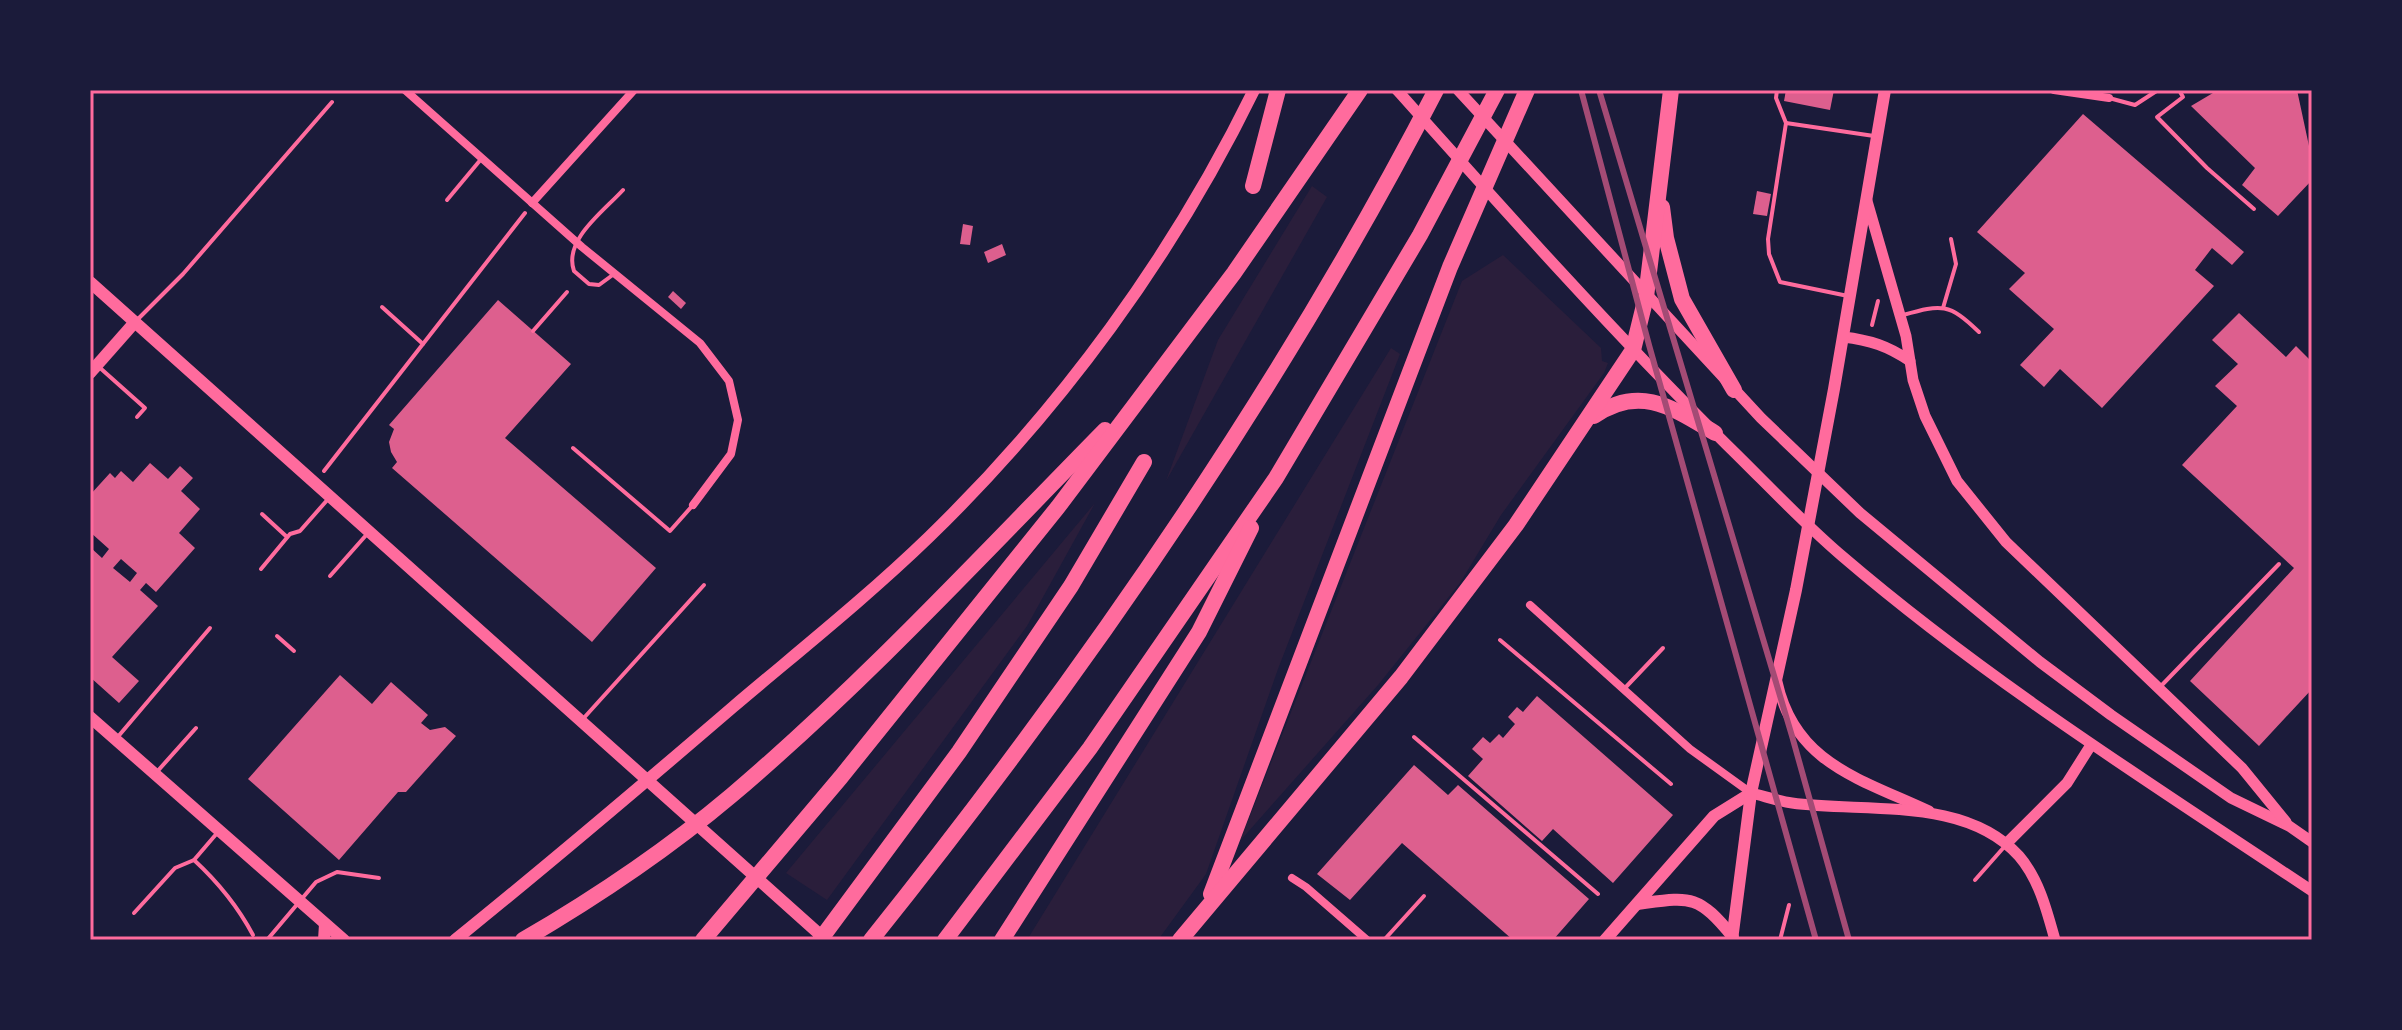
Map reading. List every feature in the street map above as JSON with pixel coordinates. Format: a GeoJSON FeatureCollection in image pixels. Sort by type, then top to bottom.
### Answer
{"type":"FeatureCollection","features":[{"type":"Feature","properties":{"kind":"highway"},"geometry":{"type":"LineString","coordinates":[[1253,186],[1278,90]]}},
{"type":"Feature","properties":{"kind":"highway"},"geometry":{"type":"LineString","coordinates":[[703,940],[841,777],[1058,507],[1234,273],[1360,90]]}},
{"type":"Feature","properties":{"kind":"highway"},"geometry":{"type":"LineString","coordinates":[[871,940],[1026,738],[1142,575],[1264,388],[1382,190],[1436,90]]}},
{"type":"Feature","properties":{"kind":"highway"},"geometry":{"type":"LineString","coordinates":[[948,935],[1090,748],[1276,478],[1420,235],[1497,90]]}},
{"type":"Feature","properties":{"kind":"highway"},"geometry":{"type":"LineString","coordinates":[[1193,940],[1450,267],[1527,90]]}},
{"type":"Feature","properties":{"kind":"highway"},"geometry":{"type":"LineString","coordinates":[[1180,940],[1401,677],[1516,525],[1633,350],[1646,297],[1671,90]]}},
{"type":"Feature","properties":{"kind":"highway"},"geometry":{"type":"LineString","coordinates":[[1659,188],[1666,238],[1682,299],[1734,390]]}},
{"type":"Feature","properties":{"kind":"highway"},"geometry":{"type":"LineString","coordinates":[[523,940],[560,919],[670,843],[730,797],[795,740],[1142,392]]}},
{"type":"Feature","properties":{"kind":"highway"},"geometry":{"type":"LineString","coordinates":[[1586,422],[1607,407],[1640,399],[1676,410],[1715,433]]}},
{"type":"Feature","properties":{"kind":"highway"},"geometry":{"type":"LineString","coordinates":[[820,940],[959,752],[1062,599],[1144,462]]}},
{"type":"Feature","properties":{"kind":"highway"},"geometry":{"type":"LineString","coordinates":[[1002,940],[1199,632],[1276,478]]}},
{"type":"Feature","properties":{"kind":"main road"},"geometry":{"type":"LineString","coordinates":[[455,940],[649,779],[917,548],[972,494],[1021,440],[1105,336],[1142,284],[1206,182],[1254,90]]}},
{"type":"Feature","properties":{"kind":"main road"},"geometry":{"type":"LineString","coordinates":[[1732,938],[1751,793],[1796,590],[1885,90]]}},
{"type":"Feature","properties":{"kind":"main road"},"geometry":{"type":"LineString","coordinates":[[90,282],[826,940]]}},
{"type":"Feature","properties":{"kind":"main road"},"geometry":{"type":"LineString","coordinates":[[94,369],[135,322]]}},
{"type":"Feature","properties":{"kind":"main road"},"geometry":{"type":"LineString","coordinates":[[90,717],[344,940]]}},
{"type":"Feature","properties":{"kind":"main road"},"geometry":{"type":"LineString","coordinates":[[1605,940],[1714,816],[1751,793]]}},
{"type":"Feature","properties":{"kind":"main road"},"geometry":{"type":"LineString","coordinates":[[1637,904],[1682,898],[1711,910],[1732,938]]}},
{"type":"Feature","properties":{"kind":"main road"},"geometry":{"type":"LineString","coordinates":[[324,940],[325,924]]}},
{"type":"Feature","properties":{"kind":"street"},"geometry":{"type":"LineString","coordinates":[[405,90],[576,242],[700,343],[729,381],[738,420],[731,454],[693,505]]}},
{"type":"Feature","properties":{"kind":"street"},"geometry":{"type":"LineString","coordinates":[[532,203],[634,90]]}},
{"type":"Feature","properties":{"kind":"street"},"geometry":{"type":"LineString","coordinates":[[1397,90],[1572,287],[1840,555],[1955,648],[2091,745],[2312,891]]}},
{"type":"Feature","properties":{"kind":"street"},"geometry":{"type":"LineString","coordinates":[[1458,90],[1734,390],[1810,468],[1860,513],[2040,662],[2111,715],[2231,798],[2289,826],[2312,842]]}},
{"type":"Feature","properties":{"kind":"street"},"geometry":{"type":"LineString","coordinates":[[2054,90],[2109,98]]}},
{"type":"Feature","properties":{"kind":"street"},"geometry":{"type":"LineString","coordinates":[[1866,199],[1900,316],[1913,380],[1925,416],[1957,481],[2016,552],[2242,768],[2289,826]]}},
{"type":"Feature","properties":{"kind":"street"},"geometry":{"type":"LineString","coordinates":[[1843,337],[1869,340],[1910,361]]}},
{"type":"Feature","properties":{"kind":"street"},"geometry":{"type":"LineString","coordinates":[[1530,605],[1690,749],[1751,793],[1792,803],[1937,814]]}},
{"type":"Feature","properties":{"kind":"street"},"geometry":{"type":"LineString","coordinates":[[1777,681],[1783,708],[1801,738],[1833,765],[1937,814],[1978,827],[2006,844],[2029,869],[2040,892],[2055,940]]}},
{"type":"Feature","properties":{"kind":"street"},"geometry":{"type":"LineString","coordinates":[[2006,844],[2067,783],[2091,745]]}},
{"type":"Feature","properties":{"kind":"street"},"geometry":{"type":"LineString","coordinates":[[1292,878],[1367,940]]}},
{"type":"Feature","properties":{"kind":"lane"},"geometry":{"type":"LineString","coordinates":[[1777,90],[1776,98],[1786,123],[1768,239],[1769,254],[1780,282],[1850,296]]}},
{"type":"Feature","properties":{"kind":"lane"},"geometry":{"type":"LineString","coordinates":[[2109,98],[2135,105],[2158,90]]}},
{"type":"Feature","properties":{"kind":"lane"},"geometry":{"type":"LineString","coordinates":[[2179,90],[2183,97],[2157,117],[2207,168],[2254,209]]}},
{"type":"Feature","properties":{"kind":"lane"},"geometry":{"type":"LineString","coordinates":[[135,322],[183,274],[332,102]]}},
{"type":"Feature","properties":{"kind":"lane"},"geometry":{"type":"LineString","coordinates":[[1786,123],[1877,137]]}},
{"type":"Feature","properties":{"kind":"lane"},"geometry":{"type":"LineString","coordinates":[[447,200],[482,158]]}},
{"type":"Feature","properties":{"kind":"lane"},"geometry":{"type":"LineString","coordinates":[[615,274],[599,285],[589,284],[582,280],[572,263],[576,242],[623,190]]}},
{"type":"Feature","properties":{"kind":"lane"},"geometry":{"type":"LineString","coordinates":[[1943,308],[1956,264],[1951,239]]}},
{"type":"Feature","properties":{"kind":"lane"},"geometry":{"type":"LineString","coordinates":[[1900,316],[1935,306],[1961,314],[1979,332]]}},
{"type":"Feature","properties":{"kind":"lane"},"geometry":{"type":"LineString","coordinates":[[94,369],[145,408],[137,417]]}},
{"type":"Feature","properties":{"kind":"lane"},"geometry":{"type":"LineString","coordinates":[[573,448],[670,531],[693,505]]}},
{"type":"Feature","properties":{"kind":"lane"},"geometry":{"type":"LineString","coordinates":[[261,569],[287,537],[300,531],[330,497]]}},
{"type":"Feature","properties":{"kind":"lane"},"geometry":{"type":"LineString","coordinates":[[262,514],[287,537]]}},
{"type":"Feature","properties":{"kind":"lane"},"geometry":{"type":"LineString","coordinates":[[330,576],[369,531]]}},
{"type":"Feature","properties":{"kind":"lane"},"geometry":{"type":"LineString","coordinates":[[2159,688],[2279,564]]}},
{"type":"Feature","properties":{"kind":"lane"},"geometry":{"type":"LineString","coordinates":[[582,720],[704,585]]}},
{"type":"Feature","properties":{"kind":"lane"},"geometry":{"type":"LineString","coordinates":[[116,740],[210,628]]}},
{"type":"Feature","properties":{"kind":"lane"},"geometry":{"type":"LineString","coordinates":[[277,636],[294,651]]}},
{"type":"Feature","properties":{"kind":"lane"},"geometry":{"type":"LineString","coordinates":[[1500,640],[1671,784]]}},
{"type":"Feature","properties":{"kind":"lane"},"geometry":{"type":"LineString","coordinates":[[1624,689],[1663,648]]}},
{"type":"Feature","properties":{"kind":"lane"},"geometry":{"type":"LineString","coordinates":[[155,774],[196,728]]}},
{"type":"Feature","properties":{"kind":"lane"},"geometry":{"type":"LineString","coordinates":[[1414,737],[1598,894]]}},
{"type":"Feature","properties":{"kind":"lane"},"geometry":{"type":"LineString","coordinates":[[134,913],[175,868],[194,860],[219,831]]}},
{"type":"Feature","properties":{"kind":"lane"},"geometry":{"type":"LineString","coordinates":[[1975,880],[2006,844]]}},
{"type":"Feature","properties":{"kind":"lane"},"geometry":{"type":"LineString","coordinates":[[194,860],[221,885],[253,935]]}},
{"type":"Feature","properties":{"kind":"lane"},"geometry":{"type":"LineString","coordinates":[[267,940],[316,882],[337,872],[379,878]]}},
{"type":"Feature","properties":{"kind":"lane"},"geometry":{"type":"LineString","coordinates":[[1384,940],[1424,896]]}},
{"type":"Feature","properties":{"kind":"lane"},"geometry":{"type":"LineString","coordinates":[[1780,940],[1789,905]]}},
{"type":"Feature","properties":{"kind":"path"},"geometry":{"type":"LineString","coordinates":[[315,483],[532,203]]}},
{"type":"Feature","properties":{"kind":"path"},"geometry":{"type":"LineString","coordinates":[[533,331],[567,292]]}},
{"type":"Feature","properties":{"kind":"path"},"geometry":{"type":"LineString","coordinates":[[1872,325],[1879,299]]}},
{"type":"Feature","properties":{"kind":"path"},"geometry":{"type":"LineString","coordinates":[[382,307],[423,344]]}},
{"type":"Feature","properties":{"kind":"shaded area"},"geometry":{"type":"Polygon","coordinates":[[[1312,186],[1327,197],[1166,481],[1218,340],[1312,186]]]}},
{"type":"Feature","properties":{"kind":"shaded area"},"geometry":{"type":"Polygon","coordinates":[[[1503,255],[1601,348],[1602,361],[1608,363],[1604,373],[1501,515],[1460,583],[1378,685],[1240,841],[1462,281],[1503,255]]]}},
{"type":"Feature","properties":{"kind":"shaded area"},"geometry":{"type":"Polygon","coordinates":[[[1391,348],[1400,354],[1278,669],[1206,874],[1158,940],[1027,940],[1391,348]]]}},
{"type":"Feature","properties":{"kind":"shaded area"},"geometry":{"type":"Polygon","coordinates":[[[1095,503],[1027,626],[827,900],[786,873],[1095,503]]]}},
{"type":"Feature","properties":{"kind":"building"},"geometry":{"type":"Polygon","coordinates":[[[1786,90],[1834,90],[1830,110],[1784,101],[1786,90]]]}},
{"type":"Feature","properties":{"kind":"building"},"geometry":{"type":"Polygon","coordinates":[[[2218,90],[2297,90],[2312,160],[2312,180],[2278,216],[2242,185],[2255,168],[2191,106],[2218,90]]]}},
{"type":"Feature","properties":{"kind":"building"},"geometry":{"type":"Polygon","coordinates":[[[2083,114],[2244,252],[2232,265],[2212,248],[2195,270],[2214,286],[2102,408],[2060,369],[2044,387],[2020,365],[2054,329],[2009,289],[2025,273],[1977,232],[2083,114]]]}},
{"type":"Feature","properties":{"kind":"building"},"geometry":{"type":"Polygon","coordinates":[[[1757,191],[1771,194],[1767,216],[1753,214],[1757,191]]]}},
{"type":"Feature","properties":{"kind":"building"},"geometry":{"type":"Polygon","coordinates":[[[963,224],[973,226],[970,245],[960,244],[963,224]]]}},
{"type":"Feature","properties":{"kind":"building"},"geometry":{"type":"Polygon","coordinates":[[[1002,244],[1006,255],[988,263],[984,252],[1002,244]]]}},
{"type":"Feature","properties":{"kind":"building"},"geometry":{"type":"Polygon","coordinates":[[[673,291],[686,303],[681,309],[668,297],[673,291]]]}},
{"type":"Feature","properties":{"kind":"building"},"geometry":{"type":"Polygon","coordinates":[[[498,300],[571,364],[505,438],[656,568],[592,642],[392,468],[397,462],[389,442],[394,429],[389,425],[498,300]]]}},
{"type":"Feature","properties":{"kind":"building"},"geometry":{"type":"Polygon","coordinates":[[[2239,313],[2286,357],[2296,346],[2312,362],[2312,689],[2259,746],[2190,681],[2294,568],[2182,465],[2237,406],[2215,386],[2238,364],[2212,340],[2239,313]]]}},
{"type":"Feature","properties":{"kind":"building"},"geometry":{"type":"Polygon","coordinates":[[[150,463],[168,479],[180,466],[193,478],[181,491],[200,509],[179,533],[195,548],[156,592],[146,583],[140,590],[158,606],[112,657],[139,681],[119,703],[90,677],[90,547],[102,558],[109,549],[90,532],[90,495],[110,473],[115,478],[121,471],[133,482],[150,463]],[[121,559],[113,568],[130,582],[137,573],[121,559]]]}},
{"type":"Feature","properties":{"kind":"building"},"geometry":{"type":"Polygon","coordinates":[[[340,675],[372,704],[391,682],[428,715],[421,723],[430,730],[445,727],[456,736],[406,792],[398,792],[339,860],[248,779],[340,675]]]}},
{"type":"Feature","properties":{"kind":"building"},"geometry":{"type":"Polygon","coordinates":[[[1537,696],[1673,815],[1613,883],[1553,829],[1542,841],[1468,776],[1483,759],[1472,749],[1483,737],[1490,743],[1499,734],[1503,738],[1515,724],[1508,717],[1517,707],[1523,712],[1537,696]]]}},
{"type":"Feature","properties":{"kind":"building"},"geometry":{"type":"Polygon","coordinates":[[[1414,765],[1448,795],[1458,785],[1589,899],[1553,940],[1513,940],[1402,843],[1350,900],[1317,874],[1414,765]]]}},
{"type":"Feature","properties":{"kind":"railway"},"geometry":{"type":"LineString","coordinates":[[1581,90],[1649,345],[1816,940]]}},
{"type":"Feature","properties":{"kind":"railway"},"geometry":{"type":"LineString","coordinates":[[1599,90],[1792,736],[1849,940]]}}]}
